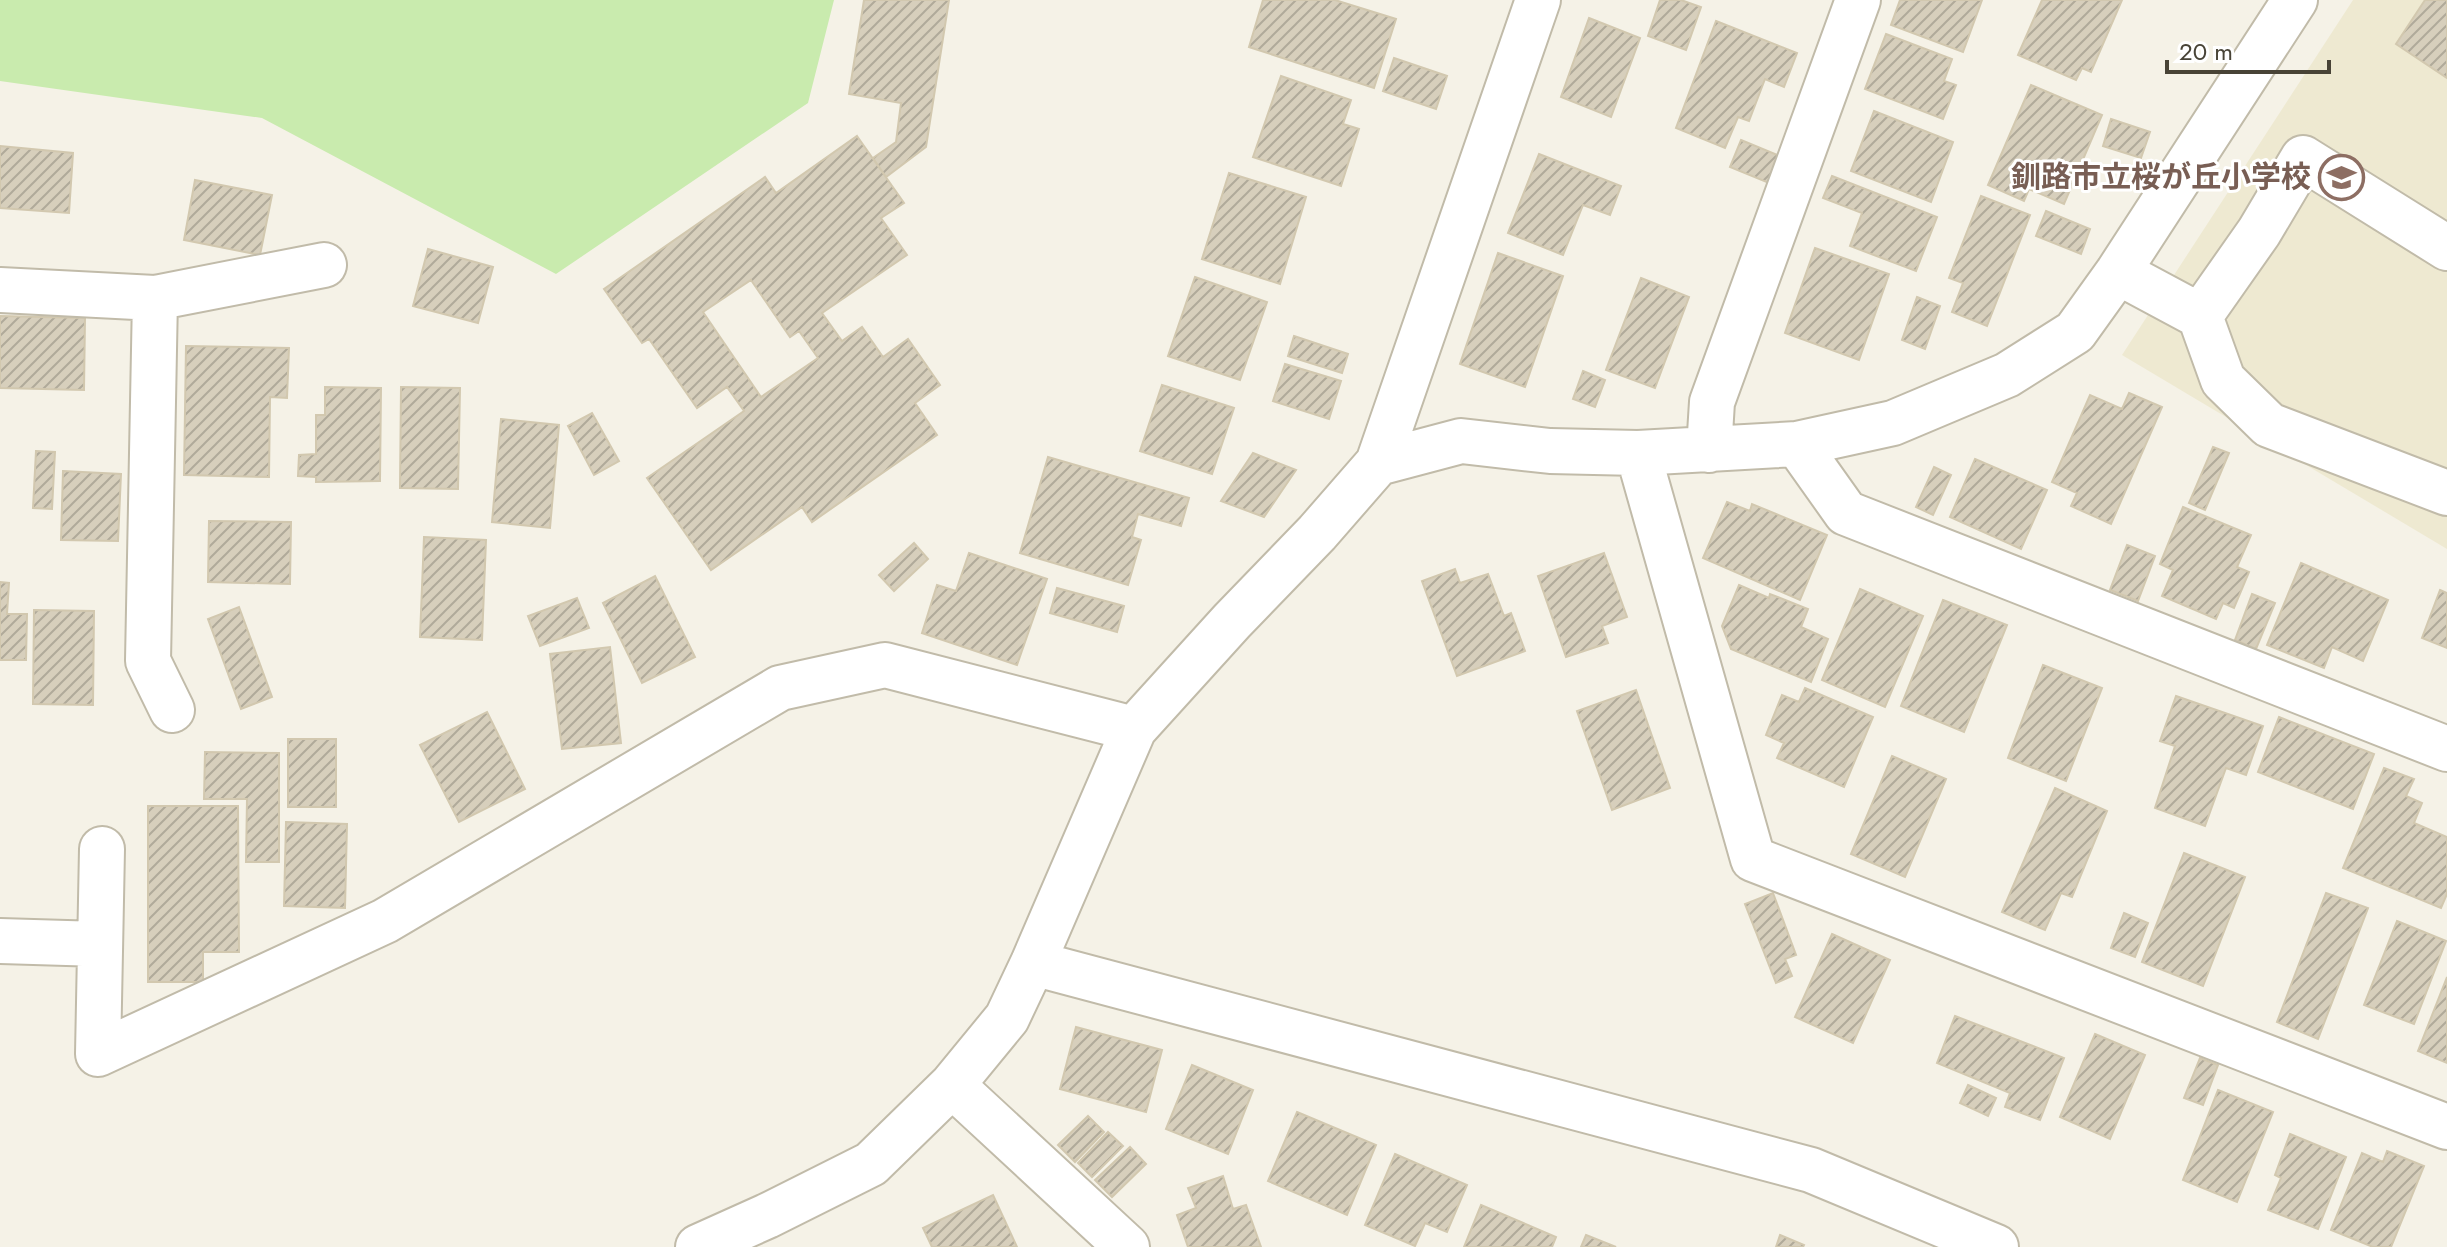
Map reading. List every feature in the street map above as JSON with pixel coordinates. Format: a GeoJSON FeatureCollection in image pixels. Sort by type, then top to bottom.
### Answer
{"type":"FeatureCollection","features":[{"type":"Feature","properties":{"kind":"street"},"geometry":{"type":"LineString","coordinates":[[724,1242],[871,1164],[952,1085],[1007,1018],[1134,729],[1378,463],[1538,0]]}},
{"type":"Feature","properties":{"kind":"street"},"geometry":{"type":"LineString","coordinates":[[1709,450],[1712,402],[1858,0]]}},
{"type":"Feature","properties":{"kind":"street"},"geometry":{"type":"LineString","coordinates":[[1378,463],[1461,441],[1550,451],[1638,453],[1797,444],[1893,423],[2007,375],[2075,332],[2118,272],[2295,0]]}},
{"type":"Feature","properties":{"kind":"street"},"geometry":{"type":"LineString","coordinates":[[2200,316],[2259,232],[2303,158],[2447,248]]}},
{"type":"Feature","properties":{"kind":"street"},"geometry":{"type":"LineString","coordinates":[[0,290],[155,298],[324,265]]}},
{"type":"Feature","properties":{"kind":"street"},"geometry":{"type":"LineString","coordinates":[[2118,272],[2200,316],[2223,380],[2269,425],[2447,493]]}},
{"type":"Feature","properties":{"kind":"street"},"geometry":{"type":"LineString","coordinates":[[155,298],[148,661],[172,710]]}},
{"type":"Feature","properties":{"kind":"street"},"geometry":{"type":"LineString","coordinates":[[1797,444],[1846,513],[2447,749]]}},
{"type":"Feature","properties":{"kind":"street"},"geometry":{"type":"LineString","coordinates":[[1638,453],[1753,859],[2447,1127]]}},
{"type":"Feature","properties":{"kind":"street"},"geometry":{"type":"LineString","coordinates":[[102,849],[98,1054],[385,921],[780,688],[885,665],[1134,729]]}},
{"type":"Feature","properties":{"kind":"street"},"geometry":{"type":"LineString","coordinates":[[0,941],[100,944]]}},
{"type":"Feature","properties":{"kind":"street"},"geometry":{"type":"LineString","coordinates":[[1033,963],[1811,1170],[1996,1247]]}},
{"type":"Feature","properties":{"kind":"street"},"geometry":{"type":"LineString","coordinates":[[952,1085],[1127,1247]]}},
{"type":"Feature","properties":{"kind":"shaded area","name":"釧路市立桜が丘小学校"},"geometry":{"type":"Polygon","coordinates":[[[2353,0],[2447,0],[2447,549],[2122,355],[2353,0]]]}},
{"type":"Feature","properties":{"kind":"green space"},"geometry":{"type":"Polygon","coordinates":[[[0,0],[834,0],[808,103],[556,274],[262,118],[0,81],[0,0]]]}},
{"type":"Feature","properties":{"kind":"building"},"geometry":{"type":"Polygon","coordinates":[[[864,0],[949,0],[926,147],[886,177],[873,158],[896,142],[901,103],[849,94],[864,0]]]}},
{"type":"Feature","properties":{"kind":"building"},"geometry":{"type":"Polygon","coordinates":[[[1263,0],[1335,0],[1396,19],[1374,88],[1249,47],[1263,0]]]}},
{"type":"Feature","properties":{"kind":"building"},"geometry":{"type":"Polygon","coordinates":[[[1660,0],[1681,0],[1701,7],[1686,50],[1648,36],[1660,0]]]}},
{"type":"Feature","properties":{"kind":"building"},"geometry":{"type":"Polygon","coordinates":[[[1900,0],[1982,0],[1963,52],[1891,25],[1900,0]]]}},
{"type":"Feature","properties":{"kind":"building"},"geometry":{"type":"Polygon","coordinates":[[[2042,0],[2122,0],[2091,72],[2082,68],[2076,80],[2018,55],[2042,0]]]}},
{"type":"Feature","properties":{"kind":"building"},"geometry":{"type":"Polygon","coordinates":[[[2425,0],[2447,0],[2447,78],[2396,44],[2425,0]]]}},
{"type":"Feature","properties":{"kind":"building"},"geometry":{"type":"Polygon","coordinates":[[[1589,18],[1640,38],[1611,117],[1561,97],[1589,18]]]}},
{"type":"Feature","properties":{"kind":"building"},"geometry":{"type":"Polygon","coordinates":[[[1716,21],[1797,53],[1784,87],[1765,79],[1749,121],[1738,117],[1725,148],[1676,128],[1716,21]]]}},
{"type":"Feature","properties":{"kind":"building"},"geometry":{"type":"Polygon","coordinates":[[[1886,34],[1952,59],[1944,81],[1956,85],[1943,119],[1865,89],[1886,34]]]}},
{"type":"Feature","properties":{"kind":"building"},"geometry":{"type":"Polygon","coordinates":[[[1394,58],[1447,76],[1436,109],[1383,91],[1394,58]]]}},
{"type":"Feature","properties":{"kind":"building"},"geometry":{"type":"Polygon","coordinates":[[[1281,76],[1351,100],[1343,124],[1359,129],[1341,186],[1253,157],[1281,76]]]}},
{"type":"Feature","properties":{"kind":"building"},"geometry":{"type":"Polygon","coordinates":[[[2031,85],[2102,115],[2064,204],[2029,189],[2024,201],[1988,185],[2031,85]]]}},
{"type":"Feature","properties":{"kind":"building"},"geometry":{"type":"Polygon","coordinates":[[[1874,111],[1953,142],[1931,202],[1851,171],[1874,111]]]}},
{"type":"Feature","properties":{"kind":"building"},"geometry":{"type":"Polygon","coordinates":[[[2111,119],[2150,132],[2141,158],[2103,146],[2111,119]]]}},
{"type":"Feature","properties":{"kind":"building"},"geometry":{"type":"Polygon","coordinates":[[[857,136],[904,203],[881,218],[907,255],[822,313],[842,341],[862,327],[883,357],[908,339],[940,385],[915,403],[937,435],[812,522],[802,507],[711,570],[647,478],[744,411],[727,387],[697,408],[649,339],[642,343],[604,289],[765,177],[776,193],[857,136]],[[751,280],[703,312],[761,397],[818,358],[799,331],[790,337],[751,280]]]}},
{"type":"Feature","properties":{"kind":"building"},"geometry":{"type":"Polygon","coordinates":[[[1741,140],[1780,156],[1769,183],[1730,167],[1741,140]]]}},
{"type":"Feature","properties":{"kind":"building"},"geometry":{"type":"Polygon","coordinates":[[[0,146],[73,153],[69,213],[0,208],[0,146]]]}},
{"type":"Feature","properties":{"kind":"building"},"geometry":{"type":"Polygon","coordinates":[[[1539,154],[1621,186],[1610,215],[1583,205],[1563,255],[1508,233],[1539,154]]]}},
{"type":"Feature","properties":{"kind":"building"},"geometry":{"type":"Polygon","coordinates":[[[1229,173],[1306,197],[1280,284],[1202,259],[1229,173]]]}},
{"type":"Feature","properties":{"kind":"building"},"geometry":{"type":"Polygon","coordinates":[[[1832,176],[1937,217],[1916,271],[1850,246],[1862,213],[1823,198],[1832,176]]]}},
{"type":"Feature","properties":{"kind":"building"},"geometry":{"type":"Polygon","coordinates":[[[195,180],[272,195],[260,255],[184,240],[195,180]]]}},
{"type":"Feature","properties":{"kind":"building"},"geometry":{"type":"Polygon","coordinates":[[[1981,196],[2030,215],[1987,326],[1952,312],[1963,283],[1949,278],[1981,196]]]}},
{"type":"Feature","properties":{"kind":"building"},"geometry":{"type":"Polygon","coordinates":[[[2046,211],[2090,229],[2081,254],[2036,236],[2046,211]]]}},
{"type":"Feature","properties":{"kind":"building"},"geometry":{"type":"Polygon","coordinates":[[[1815,248],[1889,274],[1859,360],[1785,333],[1815,248]]]}},
{"type":"Feature","properties":{"kind":"building"},"geometry":{"type":"Polygon","coordinates":[[[428,249],[493,267],[478,323],[413,306],[428,249]]]}},
{"type":"Feature","properties":{"kind":"building"},"geometry":{"type":"Polygon","coordinates":[[[1498,253],[1563,276],[1525,387],[1460,364],[1498,253]]]}},
{"type":"Feature","properties":{"kind":"building"},"geometry":{"type":"Polygon","coordinates":[[[1195,277],[1267,302],[1240,380],[1168,356],[1195,277]]]}},
{"type":"Feature","properties":{"kind":"building"},"geometry":{"type":"Polygon","coordinates":[[[1641,278],[1689,297],[1655,388],[1606,370],[1641,278]]]}},
{"type":"Feature","properties":{"kind":"building"},"geometry":{"type":"Polygon","coordinates":[[[1917,297],[1940,306],[1925,349],[1902,340],[1917,297]]]}},
{"type":"Feature","properties":{"kind":"building"},"geometry":{"type":"Polygon","coordinates":[[[0,316],[85,318],[84,390],[0,388],[0,316]]]}},
{"type":"Feature","properties":{"kind":"building"},"geometry":{"type":"Polygon","coordinates":[[[1294,336],[1348,354],[1342,373],[1288,356],[1294,336]]]}},
{"type":"Feature","properties":{"kind":"building"},"geometry":{"type":"Polygon","coordinates":[[[186,346],[289,348],[287,398],[270,397],[269,477],[184,475],[186,346]]]}},
{"type":"Feature","properties":{"kind":"building"},"geometry":{"type":"Polygon","coordinates":[[[1285,364],[1341,381],[1329,419],[1273,401],[1285,364]]]}},
{"type":"Feature","properties":{"kind":"building"},"geometry":{"type":"Polygon","coordinates":[[[1583,371],[1605,380],[1595,407],[1573,399],[1583,371]]]}},
{"type":"Feature","properties":{"kind":"building"},"geometry":{"type":"Polygon","coordinates":[[[1162,385],[1234,408],[1212,474],[1140,451],[1162,385]]]}},
{"type":"Feature","properties":{"kind":"building"},"geometry":{"type":"Polygon","coordinates":[[[325,387],[381,388],[380,481],[316,482],[316,477],[298,476],[299,455],[316,454],[316,415],[325,415],[325,387]]]}},
{"type":"Feature","properties":{"kind":"building"},"geometry":{"type":"Polygon","coordinates":[[[401,387],[460,388],[458,489],[400,488],[401,387]]]}},
{"type":"Feature","properties":{"kind":"building"},"geometry":{"type":"Polygon","coordinates":[[[2129,393],[2162,407],[2111,524],[2071,506],[2077,493],[2052,482],[2090,395],[2122,409],[2129,393]]]}},
{"type":"Feature","properties":{"kind":"building"},"geometry":{"type":"Polygon","coordinates":[[[592,413],[619,461],[594,475],[568,426],[592,413]]]}},
{"type":"Feature","properties":{"kind":"building"},"geometry":{"type":"Polygon","coordinates":[[[501,419],[559,425],[550,528],[492,522],[501,419]]]}},
{"type":"Feature","properties":{"kind":"building"},"geometry":{"type":"Polygon","coordinates":[[[2213,447],[2229,453],[2205,510],[2189,503],[2213,447]]]}},
{"type":"Feature","properties":{"kind":"building"},"geometry":{"type":"Polygon","coordinates":[[[36,451],[55,452],[52,509],[33,508],[36,451]]]}},
{"type":"Feature","properties":{"kind":"building"},"geometry":{"type":"Polygon","coordinates":[[[1253,453],[1296,470],[1264,517],[1221,501],[1253,453]]]}},
{"type":"Feature","properties":{"kind":"building"},"geometry":{"type":"Polygon","coordinates":[[[1048,457],[1189,498],[1181,526],[1138,514],[1132,537],[1141,540],[1128,585],[1020,553],[1048,457]]]}},
{"type":"Feature","properties":{"kind":"building"},"geometry":{"type":"Polygon","coordinates":[[[1975,459],[2047,490],[2021,549],[1950,517],[1975,459]]]}},
{"type":"Feature","properties":{"kind":"building"},"geometry":{"type":"Polygon","coordinates":[[[1934,467],[1951,475],[1933,515],[1916,507],[1934,467]]]}},
{"type":"Feature","properties":{"kind":"building"},"geometry":{"type":"Polygon","coordinates":[[[63,471],[121,474],[118,541],[61,540],[63,471]]]}},
{"type":"Feature","properties":{"kind":"building"},"geometry":{"type":"Polygon","coordinates":[[[1727,502],[1750,511],[1752,504],[1827,535],[1800,600],[1703,558],[1727,502]]]}},
{"type":"Feature","properties":{"kind":"building"},"geometry":{"type":"Polygon","coordinates":[[[2183,507],[2251,535],[2237,567],[2249,572],[2234,608],[2223,603],[2216,619],[2162,596],[2173,570],[2160,564],[2183,507]]]}},
{"type":"Feature","properties":{"kind":"building"},"geometry":{"type":"Polygon","coordinates":[[[209,521],[291,522],[290,584],[208,582],[209,521]]]}},
{"type":"Feature","properties":{"kind":"building"},"geometry":{"type":"Polygon","coordinates":[[[424,537],[486,540],[482,640],[420,637],[424,537]]]}},
{"type":"Feature","properties":{"kind":"building"},"geometry":{"type":"Polygon","coordinates":[[[914,543],[928,559],[894,591],[879,575],[914,543]]]}},
{"type":"Feature","properties":{"kind":"building"},"geometry":{"type":"Polygon","coordinates":[[[2127,545],[2155,556],[2138,601],[2110,590],[2127,545]]]}},
{"type":"Feature","properties":{"kind":"building"},"geometry":{"type":"Polygon","coordinates":[[[969,553],[1047,579],[1017,665],[922,633],[937,585],[956,591],[969,553]]]}},
{"type":"Feature","properties":{"kind":"building"},"geometry":{"type":"Polygon","coordinates":[[[1604,553],[1627,617],[1602,626],[1608,643],[1566,657],[1538,576],[1604,553]]]}},
{"type":"Feature","properties":{"kind":"building"},"geometry":{"type":"Polygon","coordinates":[[[2301,563],[2388,600],[2363,661],[2332,647],[2324,668],[2267,645],[2301,563]]]}},
{"type":"Feature","properties":{"kind":"building"},"geometry":{"type":"Polygon","coordinates":[[[1455,569],[1460,583],[1488,574],[1504,616],[1511,613],[1525,651],[1457,676],[1422,581],[1455,569]]]}},
{"type":"Feature","properties":{"kind":"building"},"geometry":{"type":"Polygon","coordinates":[[[655,576],[695,657],[642,683],[603,603],[655,576]]]}},
{"type":"Feature","properties":{"kind":"building"},"geometry":{"type":"Polygon","coordinates":[[[0,582],[9,583],[7,614],[27,614],[26,660],[0,660],[0,582]]]}},
{"type":"Feature","properties":{"kind":"building"},"geometry":{"type":"Polygon","coordinates":[[[1739,585],[1769,598],[1770,594],[1808,609],[1801,627],[1828,639],[1811,682],[1731,649],[1722,626],[1739,585]]]}},
{"type":"Feature","properties":{"kind":"building"},"geometry":{"type":"Polygon","coordinates":[[[1057,588],[1124,606],[1117,632],[1050,613],[1057,588]]]}},
{"type":"Feature","properties":{"kind":"building"},"geometry":{"type":"Polygon","coordinates":[[[1860,589],[1923,616],[1885,707],[1822,680],[1860,589]]]}},
{"type":"Feature","properties":{"kind":"building"},"geometry":{"type":"Polygon","coordinates":[[[2440,590],[2447,593],[2447,648],[2422,638],[2440,590]]]}},
{"type":"Feature","properties":{"kind":"building"},"geometry":{"type":"Polygon","coordinates":[[[2252,594],[2275,603],[2256,649],[2235,640],[2252,594]]]}},
{"type":"Feature","properties":{"kind":"building"},"geometry":{"type":"Polygon","coordinates":[[[577,598],[589,628],[540,646],[528,616],[577,598]]]}},
{"type":"Feature","properties":{"kind":"building"},"geometry":{"type":"Polygon","coordinates":[[[1943,600],[2007,625],[1964,732],[1901,706],[1943,600]]]}},
{"type":"Feature","properties":{"kind":"building"},"geometry":{"type":"Polygon","coordinates":[[[239,607],[272,697],[241,709],[208,619],[239,607]]]}},
{"type":"Feature","properties":{"kind":"building"},"geometry":{"type":"Polygon","coordinates":[[[34,610],[94,611],[93,705],[33,704],[34,610]]]}},
{"type":"Feature","properties":{"kind":"building"},"geometry":{"type":"Polygon","coordinates":[[[610,647],[621,743],[562,749],[550,654],[610,647]]]}},
{"type":"Feature","properties":{"kind":"building"},"geometry":{"type":"Polygon","coordinates":[[[2043,665],[2102,688],[2066,781],[2008,758],[2043,665]]]}},
{"type":"Feature","properties":{"kind":"building"},"geometry":{"type":"Polygon","coordinates":[[[1805,688],[1873,717],[1844,787],[1777,758],[1784,743],[1766,735],[1782,695],[1799,702],[1805,688]]]}},
{"type":"Feature","properties":{"kind":"building"},"geometry":{"type":"Polygon","coordinates":[[[1636,690],[1670,788],[1612,810],[1577,711],[1636,690]]]}},
{"type":"Feature","properties":{"kind":"building"},"geometry":{"type":"Polygon","coordinates":[[[2176,696],[2263,726],[2246,775],[2226,768],[2205,826],[2155,808],[2175,746],[2160,741],[2176,696]]]}},
{"type":"Feature","properties":{"kind":"building"},"geometry":{"type":"Polygon","coordinates":[[[487,712],[525,789],[459,822],[420,745],[487,712]]]}},
{"type":"Feature","properties":{"kind":"building"},"geometry":{"type":"Polygon","coordinates":[[[2279,717],[2374,754],[2353,809],[2258,772],[2279,717]]]}},
{"type":"Feature","properties":{"kind":"building"},"geometry":{"type":"Polygon","coordinates":[[[288,739],[336,739],[336,807],[288,807],[288,739]]]}},
{"type":"Feature","properties":{"kind":"building"},"geometry":{"type":"Polygon","coordinates":[[[205,752],[279,753],[279,862],[246,862],[247,799],[204,799],[205,752]]]}},
{"type":"Feature","properties":{"kind":"building"},"geometry":{"type":"Polygon","coordinates":[[[1892,756],[1946,779],[1905,877],[1851,854],[1892,756]]]}},
{"type":"Feature","properties":{"kind":"building"},"geometry":{"type":"Polygon","coordinates":[[[2384,768],[2414,779],[2406,796],[2422,803],[2414,823],[2447,837],[2447,894],[2441,908],[2343,868],[2384,768]]]}},
{"type":"Feature","properties":{"kind":"building"},"geometry":{"type":"Polygon","coordinates":[[[2055,788],[2107,811],[2072,897],[2061,893],[2045,930],[2002,912],[2055,788]]]}},
{"type":"Feature","properties":{"kind":"building"},"geometry":{"type":"Polygon","coordinates":[[[148,806],[238,806],[239,952],[203,952],[203,982],[148,982],[148,806]]]}},
{"type":"Feature","properties":{"kind":"building"},"geometry":{"type":"Polygon","coordinates":[[[286,822],[347,824],[345,908],[284,906],[286,822]]]}},
{"type":"Feature","properties":{"kind":"building"},"geometry":{"type":"Polygon","coordinates":[[[2184,853],[2245,877],[2203,986],[2142,962],[2184,853]]]}},
{"type":"Feature","properties":{"kind":"building"},"geometry":{"type":"Polygon","coordinates":[[[1773,893],[1796,955],[1785,959],[1792,976],[1776,983],[1745,904],[1773,893]]]}},
{"type":"Feature","properties":{"kind":"building"},"geometry":{"type":"Polygon","coordinates":[[[2326,893],[2368,908],[2318,1039],[2277,1022],[2326,893]]]}},
{"type":"Feature","properties":{"kind":"building"},"geometry":{"type":"Polygon","coordinates":[[[2124,913],[2148,923],[2135,957],[2111,948],[2124,913]]]}},
{"type":"Feature","properties":{"kind":"building"},"geometry":{"type":"Polygon","coordinates":[[[2397,921],[2446,941],[2414,1024],[2364,1005],[2397,921]]]}},
{"type":"Feature","properties":{"kind":"building"},"geometry":{"type":"Polygon","coordinates":[[[1832,934],[1890,960],[1853,1043],[1795,1017],[1832,934]]]}},
{"type":"Feature","properties":{"kind":"building"},"geometry":{"type":"Polygon","coordinates":[[[2447,977],[2447,1063],[2418,1051],[2447,977]]]}},
{"type":"Feature","properties":{"kind":"building"},"geometry":{"type":"Polygon","coordinates":[[[1955,1016],[2064,1058],[2040,1120],[2005,1107],[2010,1093],[1937,1063],[1955,1016]]]}},
{"type":"Feature","properties":{"kind":"building"},"geometry":{"type":"Polygon","coordinates":[[[1076,1027],[1162,1050],[1146,1112],[1060,1089],[1076,1027]]]}},
{"type":"Feature","properties":{"kind":"building"},"geometry":{"type":"Polygon","coordinates":[[[2095,1034],[2145,1055],[2110,1139],[2060,1117],[2095,1034]]]}},
{"type":"Feature","properties":{"kind":"building"},"geometry":{"type":"Polygon","coordinates":[[[2200,1058],[2218,1065],[2203,1105],[2184,1098],[2200,1058]]]}},
{"type":"Feature","properties":{"kind":"building"},"geometry":{"type":"Polygon","coordinates":[[[1192,1065],[1253,1090],[1228,1154],[1166,1129],[1192,1065]]]}},
{"type":"Feature","properties":{"kind":"building"},"geometry":{"type":"Polygon","coordinates":[[[1968,1085],[1996,1098],[1988,1116],[1960,1103],[1968,1085]]]}},
{"type":"Feature","properties":{"kind":"building"},"geometry":{"type":"Polygon","coordinates":[[[2218,1090],[2273,1112],[2237,1202],[2183,1180],[2218,1090]]]}},
{"type":"Feature","properties":{"kind":"building"},"geometry":{"type":"Polygon","coordinates":[[[1297,1112],[1376,1145],[1347,1215],[1268,1181],[1297,1112]]]}},
{"type":"Feature","properties":{"kind":"building"},"geometry":{"type":"Polygon","coordinates":[[[1088,1116],[1104,1132],[1075,1162],[1058,1145],[1088,1116]]]}},
{"type":"Feature","properties":{"kind":"building"},"geometry":{"type":"Polygon","coordinates":[[[1108,1132],[1123,1146],[1092,1177],[1078,1163],[1108,1132]]]}},
{"type":"Feature","properties":{"kind":"building"},"geometry":{"type":"Polygon","coordinates":[[[2290,1134],[2346,1157],[2318,1229],[2268,1210],[2281,1178],[2275,1175],[2290,1134]]]}},
{"type":"Feature","properties":{"kind":"building"},"geometry":{"type":"Polygon","coordinates":[[[1130,1147],[1146,1164],[1112,1197],[1095,1180],[1130,1147]]]}},
{"type":"Feature","properties":{"kind":"building"},"geometry":{"type":"Polygon","coordinates":[[[2387,1151],[2424,1166],[2391,1247],[2373,1247],[2331,1230],[2362,1153],[2383,1162],[2387,1151]]]}},
{"type":"Feature","properties":{"kind":"building"},"geometry":{"type":"Polygon","coordinates":[[[1395,1154],[1467,1185],[1447,1232],[1425,1223],[1415,1246],[1365,1225],[1395,1154]]]}},
{"type":"Feature","properties":{"kind":"building"},"geometry":{"type":"Polygon","coordinates":[[[1223,1176],[1233,1209],[1246,1205],[1261,1247],[1188,1247],[1177,1215],[1196,1208],[1188,1188],[1223,1176]]]}},
{"type":"Feature","properties":{"kind":"building"},"geometry":{"type":"Polygon","coordinates":[[[993,1195],[1017,1247],[932,1247],[923,1228],[993,1195]]]}},
{"type":"Feature","properties":{"kind":"building"},"geometry":{"type":"Polygon","coordinates":[[[1481,1205],[1556,1237],[1552,1247],[1464,1247],[1481,1205]]]}},
{"type":"Feature","properties":{"kind":"building"},"geometry":{"type":"Polygon","coordinates":[[[1586,1235],[1616,1247],[1581,1247],[1586,1235]]]}},
{"type":"Feature","properties":{"kind":"building"},"geometry":{"type":"Polygon","coordinates":[[[1780,1235],[1804,1245],[1776,1247],[1780,1235]]]}},
{"type":"Feature","properties":{"kind":"place","name":"釧路市立桜が丘小学校"},"geometry":{"type":"Point","coordinates":[2342,177]}}]}
